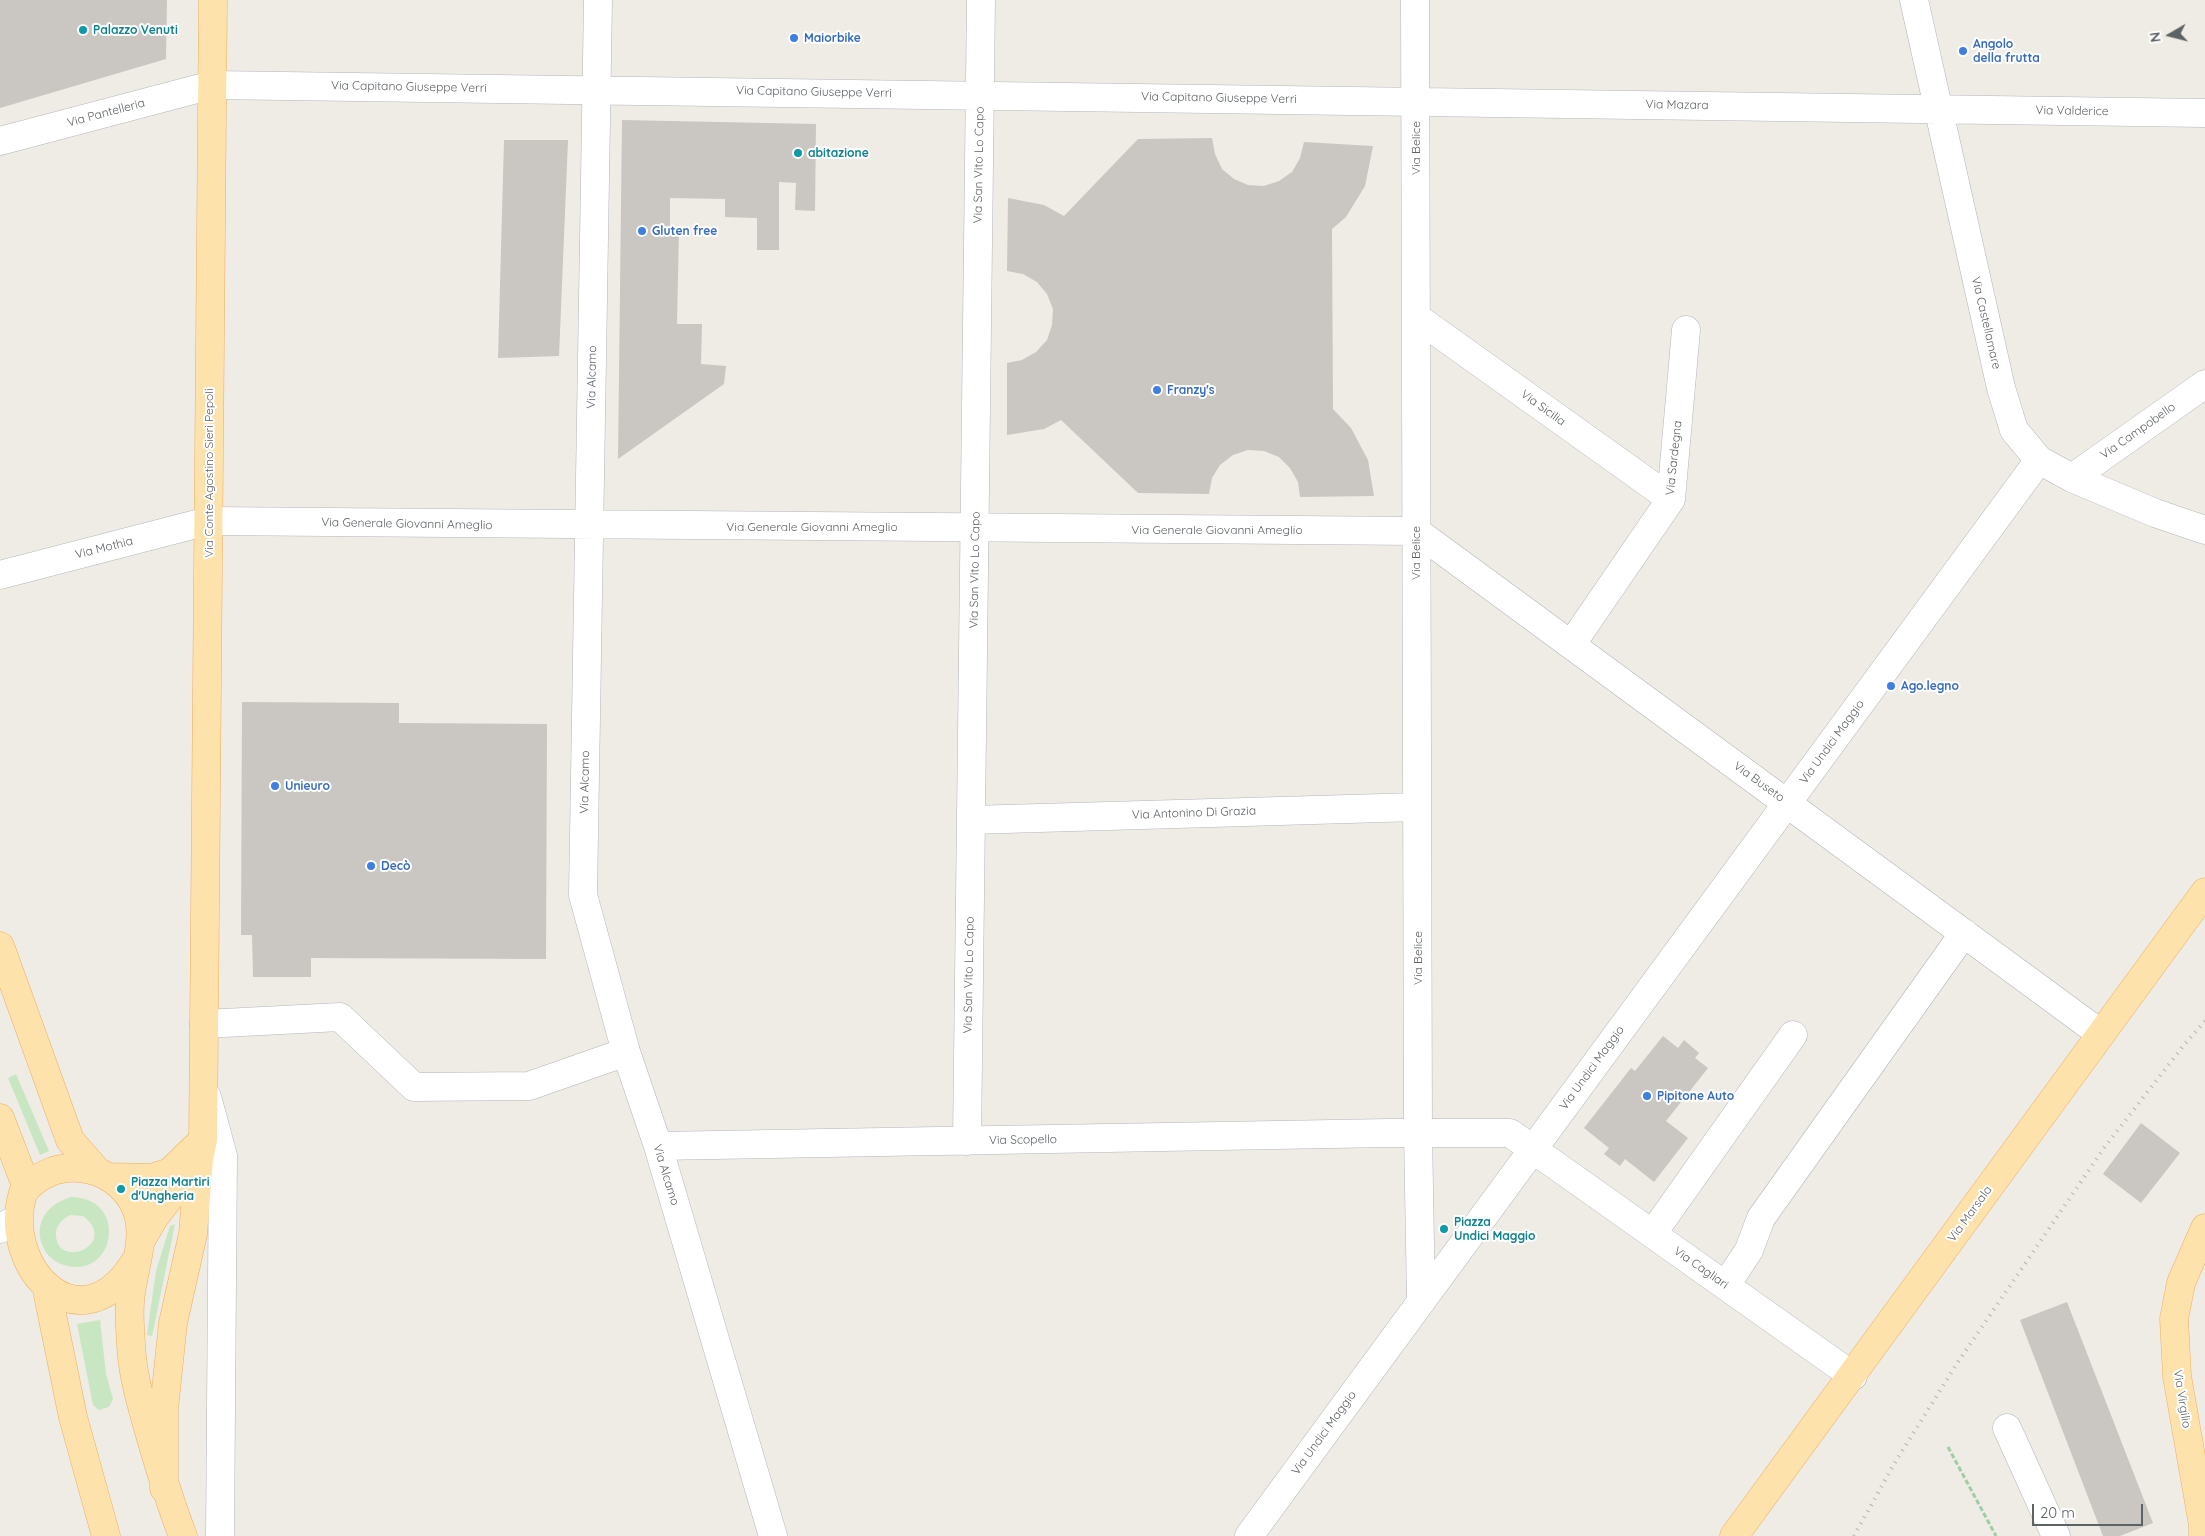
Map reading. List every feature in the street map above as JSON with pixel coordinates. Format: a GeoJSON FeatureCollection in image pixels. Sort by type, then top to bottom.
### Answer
{"type":"FeatureCollection","features":[{"type":"Feature","properties":{"kind":"main road","name":"Via Conte Agostino Sieri Pepoli"},"geometry":{"type":"LineString","coordinates":[[164,1488],[164,1409],[173,1323],[193,1234],[201,1150],[204,1087],[213,0]]}},
{"type":"Feature","properties":{"kind":"main road","name":"Via Marsala"},"geometry":{"type":"LineString","coordinates":[[1734,1536],[1853,1376],[2205,892]]}},
{"type":"Feature","properties":{"kind":"main road"},"geometry":{"type":"LineString","coordinates":[[3,957],[70,1140],[81,1154],[124,1190],[135,1206],[140,1223],[138,1251],[130,1302],[131,1346],[136,1384],[164,1488],[183,1536]]}},
{"type":"Feature","properties":{"kind":"main road"},"geometry":{"type":"LineString","coordinates":[[0,1118],[27,1188]]}},
{"type":"Feature","properties":{"kind":"main road"},"geometry":{"type":"LineString","coordinates":[[201,1150],[154,1218],[121,1282],[99,1296],[83,1300],[65,1300],[48,1295],[33,1286],[21,1273],[12,1258],[4,1226],[15,1204],[27,1188],[42,1176],[60,1169],[79,1167],[104,1174],[134,1179],[151,1178],[170,1172],[201,1150]]}},
{"type":"Feature","properties":{"kind":"main road","name":"Via Virgilio"},"geometry":{"type":"LineString","coordinates":[[2203,1536],[2203,1524],[2177,1376],[2174,1319],[2181,1283],[2197,1266],[2205,1228]]}},
{"type":"Feature","properties":{"kind":"main road"},"geometry":{"type":"LineString","coordinates":[[48,1295],[73,1416],[106,1536]]}},
{"type":"Feature","properties":{"kind":"street","name":"Via Alcamo"},"geometry":{"type":"LineString","coordinates":[[598,0],[583,895],[626,1052],[658,1146],[773,1536]]}},
{"type":"Feature","properties":{"kind":"street","name":"Via San Vito Lo Capo"},"geometry":{"type":"LineString","coordinates":[[967,1141],[981,0]]}},
{"type":"Feature","properties":{"kind":"street","name":"Via Belice"},"geometry":{"type":"LineString","coordinates":[[1415,0],[1418,1120],[1421,1302]]}},
{"type":"Feature","properties":{"kind":"street","name":"Via Castellamare"},"geometry":{"type":"LineString","coordinates":[[1914,0],[2001,388],[2014,430],[2039,460],[2072,478],[2155,513],[2205,530]]}},
{"type":"Feature","properties":{"kind":"street","name":"Via Capitano Giuseppe Verri"},"geometry":{"type":"LineString","coordinates":[[212,85],[1416,101]]}},
{"type":"Feature","properties":{"kind":"street","name":"Via Pantelleria"},"geometry":{"type":"LineString","coordinates":[[0,141],[212,85]]}},
{"type":"Feature","properties":{"kind":"street","name":"Via Mazara"},"geometry":{"type":"LineString","coordinates":[[1416,101],[1938,109]]}},
{"type":"Feature","properties":{"kind":"street","name":"Via Valderice"},"geometry":{"type":"LineString","coordinates":[[1938,109],[2205,113]]}},
{"type":"Feature","properties":{"kind":"street","name":"Via Sicilia"},"geometry":{"type":"LineString","coordinates":[[1416,317],[1671,499]]}},
{"type":"Feature","properties":{"kind":"street","name":"Via Sardegna"},"geometry":{"type":"LineString","coordinates":[[1571,645],[1671,499],[1686,330]]}},
{"type":"Feature","properties":{"kind":"street","name":"Via Campobello"},"geometry":{"type":"LineString","coordinates":[[2072,478],[2205,384]]}},
{"type":"Feature","properties":{"kind":"street","name":"Via Undici Maggio"},"geometry":{"type":"LineString","coordinates":[[1249,1536],[1421,1302],[1541,1154],[1554,1121],[2039,460]]}},
{"type":"Feature","properties":{"kind":"street","name":"Via Generale Giovanni Ameglio"},"geometry":{"type":"LineString","coordinates":[[208,521],[590,526],[1416,531]]}},
{"type":"Feature","properties":{"kind":"street","name":"Via Mothia"},"geometry":{"type":"LineString","coordinates":[[0,575],[208,521]]}},
{"type":"Feature","properties":{"kind":"street","name":"Via Buseto"},"geometry":{"type":"LineString","coordinates":[[1416,531],[2101,1034]]}},
{"type":"Feature","properties":{"kind":"street","name":"Via Antonino Di Grazia"},"geometry":{"type":"LineString","coordinates":[[971,820],[1417,807]]}},
{"type":"Feature","properties":{"kind":"street"},"geometry":{"type":"LineString","coordinates":[[1726,1285],[1749,1250],[1761,1218],[1964,933]]}},
{"type":"Feature","properties":{"kind":"street"},"geometry":{"type":"LineString","coordinates":[[204,1024],[340,1018],[414,1087],[529,1086],[626,1052]]}},
{"type":"Feature","properties":{"kind":"street"},"geometry":{"type":"LineString","coordinates":[[1653,1234],[1794,1035]]}},
{"type":"Feature","properties":{"kind":"street"},"geometry":{"type":"LineString","coordinates":[[204,1087],[223,1156],[220,1536]]}},
{"type":"Feature","properties":{"kind":"street","name":"Via Scopello"},"geometry":{"type":"LineString","coordinates":[[658,1146],[1388,1133],[1418,1120]]}},
{"type":"Feature","properties":{"kind":"street","name":"Via Cagliari"},"geometry":{"type":"LineString","coordinates":[[1418,1120],[1510,1133],[1853,1376]]}},
{"type":"Feature","properties":{"kind":"street"},"geometry":{"type":"LineString","coordinates":[[2007,1428],[2056,1536]]}},
{"type":"Feature","properties":{"kind":"path"},"geometry":{"type":"LineString","coordinates":[[1948,1447],[1996,1536]]}},
{"type":"Feature","properties":{"kind":"green space"},"geometry":{"type":"Polygon","coordinates":[[[16,1074],[49,1151],[40,1155],[8,1078],[16,1074]]]}},
{"type":"Feature","properties":{"kind":"green space"},"geometry":{"type":"Polygon","coordinates":[[[71,1197],[89,1201],[102,1210],[108,1222],[109,1236],[105,1249],[96,1260],[84,1266],[68,1266],[57,1262],[46,1252],[41,1240],[41,1223],[44,1216],[62,1200],[71,1197]],[[70,1215],[58,1227],[56,1232],[58,1244],[65,1250],[74,1252],[83,1250],[91,1244],[95,1236],[93,1227],[83,1216],[70,1215]]]}},
{"type":"Feature","properties":{"kind":"green space"},"geometry":{"type":"Polygon","coordinates":[[[175,1224],[152,1336],[147,1335],[156,1271],[170,1226],[175,1224]]]}},
{"type":"Feature","properties":{"kind":"green space"},"geometry":{"type":"Polygon","coordinates":[[[100,1320],[106,1374],[113,1399],[109,1407],[99,1410],[93,1405],[77,1324],[100,1320]]]}},
{"type":"Feature","properties":{"kind":"building","name":"Palazzo Venuti"},"geometry":{"type":"Polygon","coordinates":[[[0,0],[167,0],[166,59],[0,108],[0,0]]]}},
{"type":"Feature","properties":{"kind":"building"},"geometry":{"type":"Polygon","coordinates":[[[622,120],[816,124],[815,211],[795,210],[796,183],[779,182],[779,250],[757,250],[757,218],[725,217],[725,199],[670,198],[670,228],[679,228],[677,324],[702,324],[701,364],[726,366],[724,384],[618,459],[622,120]]]}},
{"type":"Feature","properties":{"kind":"building"},"geometry":{"type":"Polygon","coordinates":[[[1212,138],[1215,154],[1222,169],[1234,179],[1248,185],[1264,186],[1279,181],[1292,172],[1300,158],[1304,142],[1373,146],[1365,186],[1346,217],[1332,229],[1333,409],[1351,428],[1368,460],[1374,496],[1300,497],[1298,482],[1290,468],[1279,457],[1264,451],[1248,450],[1233,455],[1220,465],[1212,478],[1209,494],[1138,493],[1061,420],[1044,429],[1007,435],[1007,363],[1022,360],[1036,352],[1047,340],[1052,325],[1053,309],[1047,294],[1037,282],[1023,274],[1007,271],[1008,198],[1044,205],[1064,216],[1138,139],[1212,138]]]}},
{"type":"Feature","properties":{"kind":"building"},"geometry":{"type":"Polygon","coordinates":[[[504,140],[568,140],[559,356],[498,358],[504,140]]]}},
{"type":"Feature","properties":{"kind":"building"},"geometry":{"type":"Polygon","coordinates":[[[242,702],[399,703],[399,723],[547,724],[546,959],[311,958],[311,977],[253,977],[252,935],[241,935],[242,702]]]}},
{"type":"Feature","properties":{"kind":"building","name":"Pipitone Auto"},"geometry":{"type":"Polygon","coordinates":[[[1663,1036],[1678,1048],[1684,1040],[1699,1053],[1695,1058],[1708,1068],[1666,1121],[1688,1138],[1654,1182],[1625,1159],[1620,1166],[1604,1154],[1609,1148],[1584,1128],[1631,1068],[1635,1071],[1663,1036]]]}},
{"type":"Feature","properties":{"kind":"building"},"geometry":{"type":"Polygon","coordinates":[[[2141,1123],[2180,1153],[2141,1203],[2103,1174],[2141,1123]]]}},
{"type":"Feature","properties":{"kind":"building"},"geometry":{"type":"Polygon","coordinates":[[[2067,1302],[2153,1523],[2120,1536],[2103,1536],[2020,1320],[2067,1302]]]}},
{"type":"Feature","properties":{"kind":"railway"},"geometry":{"type":"LineString","coordinates":[[1854,1536],[1894,1464],[1958,1362],[2104,1148],[2205,1021]]}},
{"type":"Feature","properties":{"kind":"place","name":"Palazzo Venuti"},"geometry":{"type":"Point","coordinates":[83,30]}},
{"type":"Feature","properties":{"kind":"place","name":"Maiorbike"},"geometry":{"type":"Point","coordinates":[794,38]}},
{"type":"Feature","properties":{"kind":"place","name":"Angolo della frutta"},"geometry":{"type":"Point","coordinates":[1963,51]}},
{"type":"Feature","properties":{"kind":"place","name":"abitazione"},"geometry":{"type":"Point","coordinates":[798,153]}},
{"type":"Feature","properties":{"kind":"place","name":"Gluten free"},"geometry":{"type":"Point","coordinates":[642,231]}},
{"type":"Feature","properties":{"kind":"place","name":"Franzy's"},"geometry":{"type":"Point","coordinates":[1157,390]}},
{"type":"Feature","properties":{"kind":"place","name":"Ago.legno"},"geometry":{"type":"Point","coordinates":[1891,686]}},
{"type":"Feature","properties":{"kind":"place","name":"Unieuro"},"geometry":{"type":"Point","coordinates":[275,786]}},
{"type":"Feature","properties":{"kind":"place","name":"Decò"},"geometry":{"type":"Point","coordinates":[371,866]}},
{"type":"Feature","properties":{"kind":"place","name":"Pipitone Auto"},"geometry":{"type":"Point","coordinates":[1647,1096]}},
{"type":"Feature","properties":{"kind":"place","name":"Piazza Martiri d'Ungheria"},"geometry":{"type":"Point","coordinates":[121,1189]}},
{"type":"Feature","properties":{"kind":"place","name":"Piazza Undici Maggio"},"geometry":{"type":"Point","coordinates":[1444,1229]}}]}
